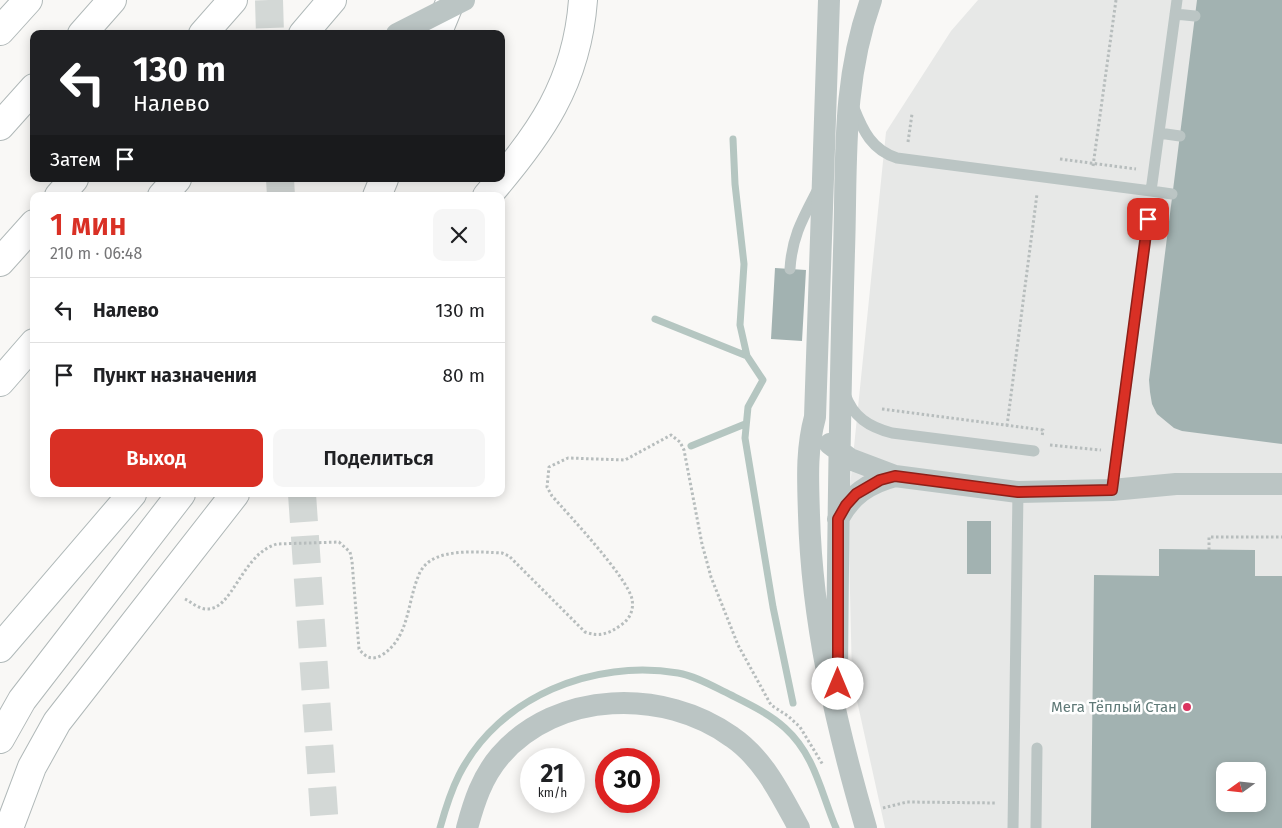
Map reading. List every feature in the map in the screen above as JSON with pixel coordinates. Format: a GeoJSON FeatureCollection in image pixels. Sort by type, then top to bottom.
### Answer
{"type":"FeatureCollection","features":[{"type":"Feature","properties":{"kind":"main road"},"geometry":{"type":"LineString","coordinates":[[4,27],[28,0]]}},
{"type":"Feature","properties":{"kind":"main road"},"geometry":{"type":"LineString","coordinates":[[86,30],[112,0]]}},
{"type":"Feature","properties":{"kind":"main road"},"geometry":{"type":"LineString","coordinates":[[207,30],[233,0]]}},
{"type":"Feature","properties":{"kind":"main road"},"geometry":{"type":"LineString","coordinates":[[306,30],[332,0]]}},
{"type":"Feature","properties":{"kind":"main road"},"geometry":{"type":"LineString","coordinates":[[439,30],[451,0]]}},
{"type":"Feature","properties":{"kind":"main road"},"geometry":{"type":"LineString","coordinates":[[505,176],[548,116],[566,80],[578,41],[583,0]]}},
{"type":"Feature","properties":{"kind":"main road"},"geometry":{"type":"LineString","coordinates":[[0,126],[30,92]]}},
{"type":"Feature","properties":{"kind":"main road"},"geometry":{"type":"LineString","coordinates":[[63,192],[71,182]]}},
{"type":"Feature","properties":{"kind":"main road"},"geometry":{"type":"LineString","coordinates":[[166,192],[174,182]]}},
{"type":"Feature","properties":{"kind":"main road"},"geometry":{"type":"LineString","coordinates":[[491,192],[499,182]]}},
{"type":"Feature","properties":{"kind":"main road"},"geometry":{"type":"LineString","coordinates":[[0,262],[30,228]]}},
{"type":"Feature","properties":{"kind":"main road"},"geometry":{"type":"LineString","coordinates":[[0,382],[30,348]]}},
{"type":"Feature","properties":{"kind":"main road"},"geometry":{"type":"LineString","coordinates":[[0,648],[129,497]]}},
{"type":"Feature","properties":{"kind":"main road"},"geometry":{"type":"LineString","coordinates":[[0,739],[22,700],[179,497]]}},
{"type":"Feature","properties":{"kind":"main road"},"geometry":{"type":"LineString","coordinates":[[9,828],[32,767],[57,722],[93,673],[233,497]]}},
{"type":"Feature","properties":{"kind":"street"},"geometry":{"type":"LineString","coordinates":[[405,30],[464,0]]}},
{"type":"Feature","properties":{"kind":"street"},"geometry":{"type":"LineString","coordinates":[[829,0],[815,417],[807,461],[810,541],[822,649],[837,721],[866,828]]}},
{"type":"Feature","properties":{"kind":"street"},"geometry":{"type":"LineString","coordinates":[[837,721],[838,452],[845,236],[845,149],[849,93],[854,58],[871,0]]}},
{"type":"Feature","properties":{"kind":"street"},"geometry":{"type":"LineString","coordinates":[[815,417],[828,443],[838,452],[850,459],[895,476],[1018,492],[1112,490],[1176,484],[1282,484]]}},
{"type":"Feature","properties":{"kind":"street"},"geometry":{"type":"LineString","coordinates":[[838,519],[846,505],[856,494],[880,480],[895,476]]}},
{"type":"Feature","properties":{"kind":"street"},"geometry":{"type":"LineString","coordinates":[[466,828],[475,799],[486,776],[500,756],[520,737],[566,712],[589,706],[619,703],[680,710],[707,721],[734,738],[775,782],[799,828]]}},
{"type":"Feature","properties":{"kind":"lane"},"geometry":{"type":"LineString","coordinates":[[1152,191],[1177,0]]}},
{"type":"Feature","properties":{"kind":"lane"},"geometry":{"type":"LineString","coordinates":[[1175,14],[1195,16]]}},
{"type":"Feature","properties":{"kind":"lane"},"geometry":{"type":"LineString","coordinates":[[849,93],[867,137],[879,149],[891,156],[1172,194]]}},
{"type":"Feature","properties":{"kind":"lane"},"geometry":{"type":"LineString","coordinates":[[1159,133],[1180,136]]}},
{"type":"Feature","properties":{"kind":"lane"},"geometry":{"type":"LineString","coordinates":[[790,269],[791,249],[796,230],[823,179]]}},
{"type":"Feature","properties":{"kind":"lane"},"geometry":{"type":"LineString","coordinates":[[1112,490],[1148,219]]}},
{"type":"Feature","properties":{"kind":"lane"},"geometry":{"type":"LineString","coordinates":[[840,380],[852,409],[860,418],[878,429],[892,433],[1034,451]]}},
{"type":"Feature","properties":{"kind":"lane"},"geometry":{"type":"LineString","coordinates":[[1013,828],[1018,492]]}},
{"type":"Feature","properties":{"kind":"lane"},"geometry":{"type":"LineString","coordinates":[[1036,828],[1037,748]]}},
{"type":"Feature","properties":{"kind":"path"},"geometry":{"type":"LineString","coordinates":[[1091,183],[1116,0]]}},
{"type":"Feature","properties":{"kind":"path"},"geometry":{"type":"LineString","coordinates":[[908,139],[918,141]]}},
{"type":"Feature","properties":{"kind":"path"},"geometry":{"type":"LineString","coordinates":[[1056,159],[1154,171]]}},
{"type":"Feature","properties":{"kind":"path"},"geometry":{"type":"LineString","coordinates":[[1007,426],[1037,194]]}},
{"type":"Feature","properties":{"kind":"path"},"geometry":{"type":"LineString","coordinates":[[179,596],[204,609],[217,608],[224,602],[251,560],[268,547],[277,544],[339,542],[350,552],[352,561],[359,649],[365,656],[371,659],[378,658],[390,650],[398,641],[418,577],[423,567],[430,561],[451,554],[502,554],[509,556],[585,632],[601,635],[613,631],[626,621],[633,606],[632,597],[593,543],[552,496],[547,487],[549,467],[568,458],[624,460],[671,435],[680,442],[684,450],[702,544],[711,577],[738,645],[771,705],[788,716],[800,727],[824,768]]}},
{"type":"Feature","properties":{"kind":"path"},"geometry":{"type":"LineString","coordinates":[[1209,550],[1209,537],[1282,537]]}},
{"type":"Feature","properties":{"kind":"path"},"geometry":{"type":"LineString","coordinates":[[859,805],[874,810],[907,802],[1000,803]]}},
{"type":"Feature","properties":{"kind":"shaded area"},"geometry":{"type":"Polygon","coordinates":[[[978,0],[1282,0],[1282,828],[885,828],[852,678],[848,506],[886,132],[951,31],[978,0]]]}},
{"type":"Feature","properties":{"kind":"building"},"geometry":{"type":"Polygon","coordinates":[[[1197,0],[1282,0],[1282,444],[1182,431],[1174,428],[1157,414],[1152,404],[1149,380],[1197,0]]]}},
{"type":"Feature","properties":{"kind":"building"},"geometry":{"type":"Polygon","coordinates":[[[775,268],[806,270],[802,341],[771,339],[775,268]]]}},
{"type":"Feature","properties":{"kind":"building"},"geometry":{"type":"Polygon","coordinates":[[[967,521],[991,521],[991,574],[967,574],[967,521]]]}},
{"type":"Feature","properties":{"kind":"building","name":"Мега Тёплый Cтан"},"geometry":{"type":"Polygon","coordinates":[[[1159,549],[1255,550],[1255,576],[1282,576],[1282,828],[1091,828],[1094,575],[1159,576],[1159,549]]]}},
{"type":"Feature","properties":{"kind":"waterway"},"geometry":{"type":"LineString","coordinates":[[733,139],[735,184],[744,264],[740,325],[747,356],[763,380],[748,407],[745,438],[773,607],[793,703]]}},
{"type":"Feature","properties":{"kind":"waterway"},"geometry":{"type":"LineString","coordinates":[[655,319],[747,356]]}},
{"type":"Feature","properties":{"kind":"waterway"},"geometry":{"type":"LineString","coordinates":[[691,446],[745,424]]}},
{"type":"Feature","properties":{"kind":"waterway"},"geometry":{"type":"LineString","coordinates":[[440,828],[453,788],[476,747],[498,724],[524,704],[552,689],[582,678],[614,672],[646,670],[685,674],[698,679],[752,706],[779,723],[804,750],[816,775],[836,828]]}},
{"type":"Feature","properties":{"kind":"tunnel"},"geometry":{"type":"LineString","coordinates":[[269,0],[270,30]]}},
{"type":"Feature","properties":{"kind":"tunnel"},"geometry":{"type":"LineString","coordinates":[[280,182],[281,192]]}},
{"type":"Feature","properties":{"kind":"tunnel"},"geometry":{"type":"LineString","coordinates":[[302,497],[325,828]]}},
{"type":"Feature","properties":{"kind":"place","name":"Мега Тёплый Cтан"},"geometry":{"type":"Point","coordinates":[1187,707]}},
{"type":"Feature","properties":{"kind":"route"},"geometry":{"type":"LineString","coordinates":[[838,684],[838,519],[846,505],[867,486],[895,476],[1018,492],[1112,490],[1148,219]]}}]}
